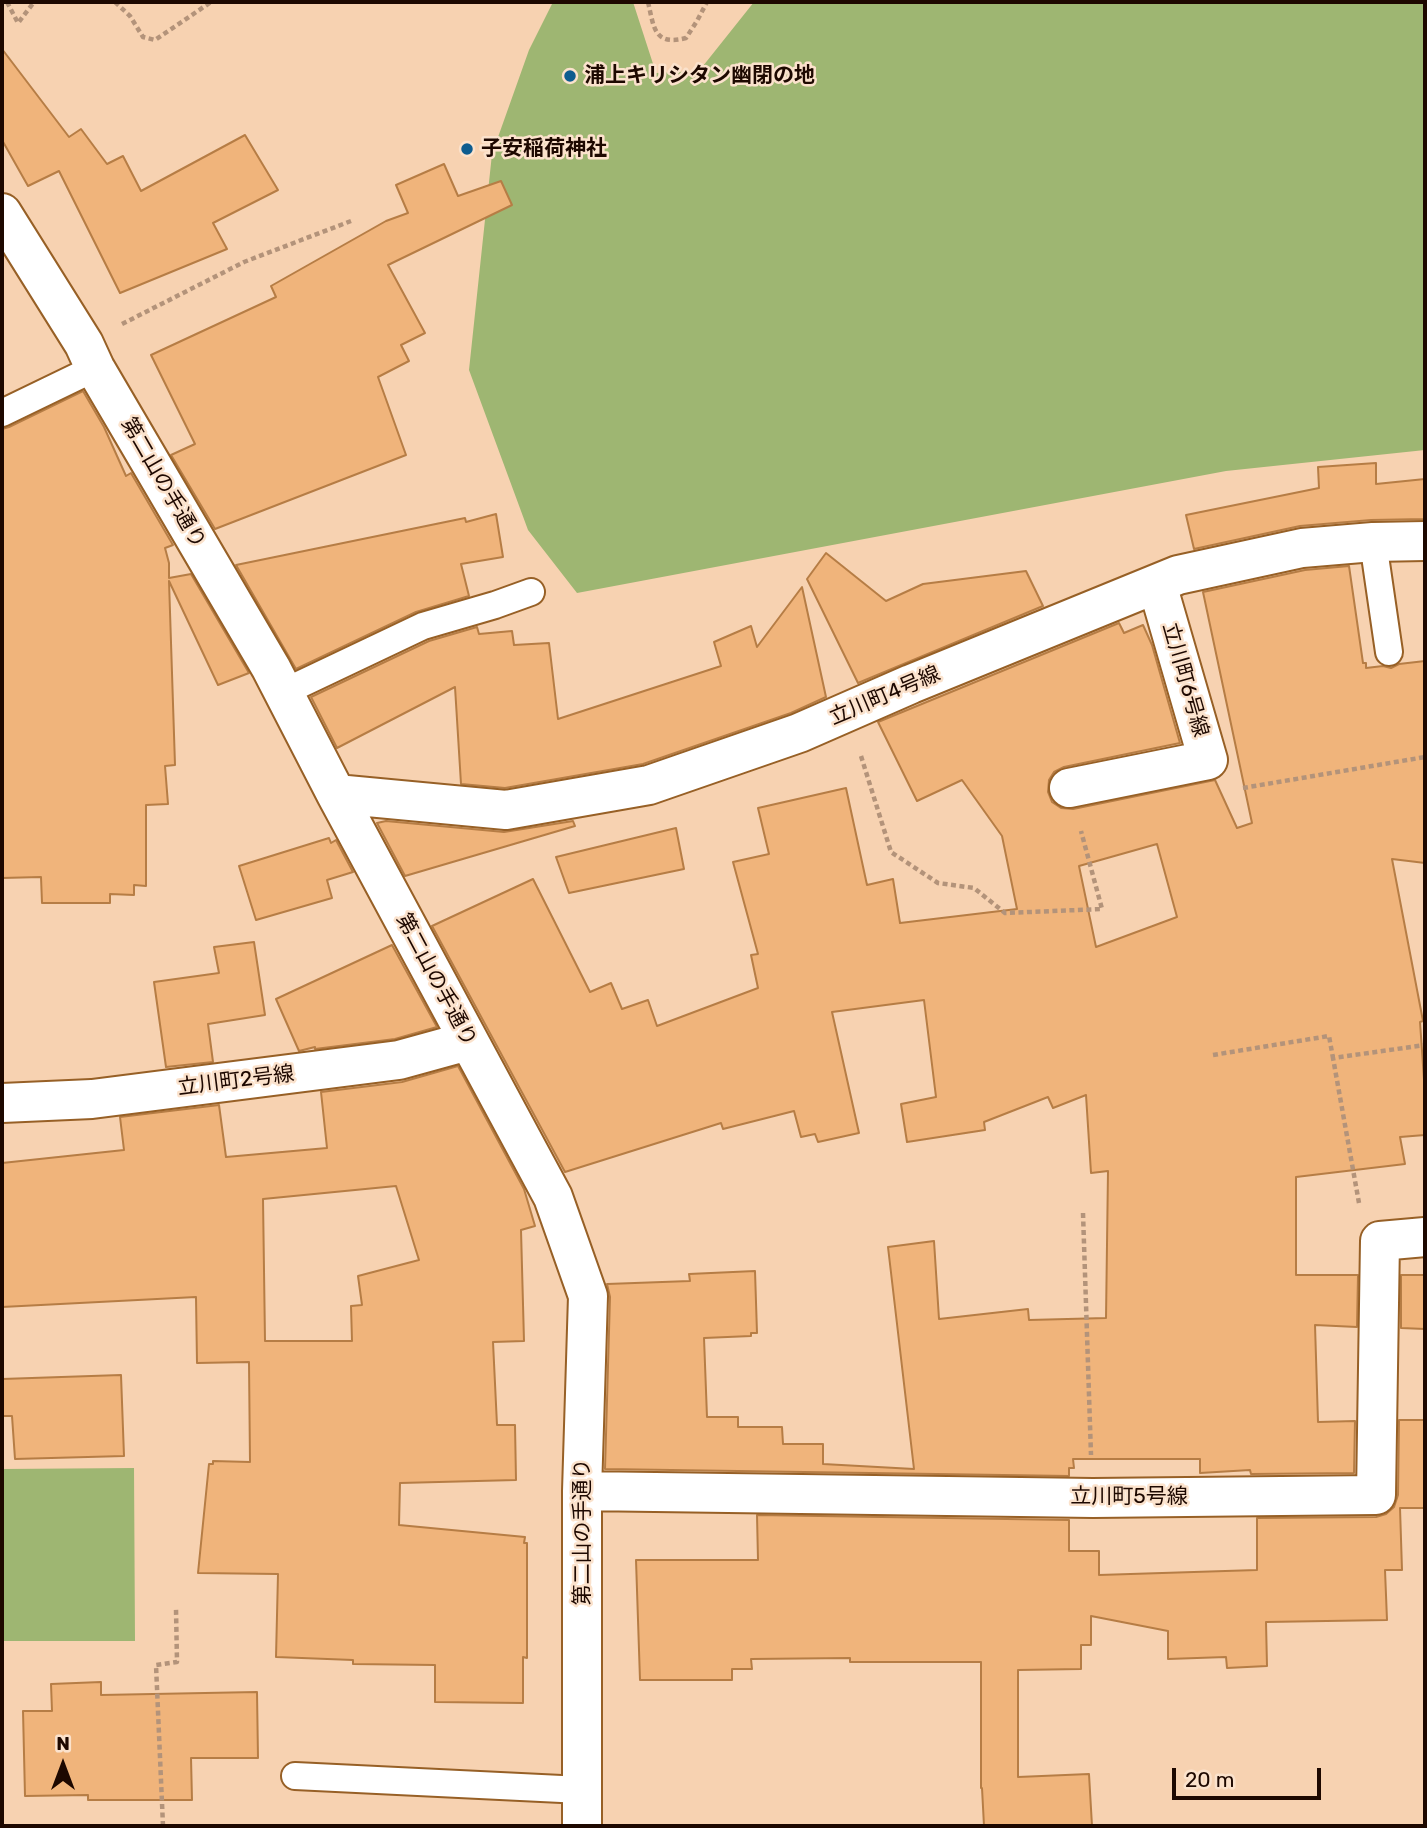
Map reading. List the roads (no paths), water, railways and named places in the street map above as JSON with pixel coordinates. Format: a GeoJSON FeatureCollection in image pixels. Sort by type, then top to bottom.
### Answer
{"type":"FeatureCollection","features":[{"type":"Feature","properties":{"kind":"street","name":"第二山の手通り"},"geometry":{"type":"LineString","coordinates":[[2,213],[90,356],[271,668],[553,1198],[588,1296],[582,1491],[582,1808]]}},
{"type":"Feature","properties":{"kind":"street","name":"立川町4号線"},"geometry":{"type":"LineString","coordinates":[[337,794],[506,810],[649,785],[799,733],[1178,575],[1302,548],[1425,541]]}},
{"type":"Feature","properties":{"kind":"street","name":"立川町6号線"},"geometry":{"type":"LineString","coordinates":[[1069,788],[1208,760],[1157,584]]}},
{"type":"Feature","properties":{"kind":"street","name":"立川町2号線"},"geometry":{"type":"LineString","coordinates":[[2,1103],[92,1099],[399,1060],[468,1041]]}},
{"type":"Feature","properties":{"kind":"street","name":"立川町5号線"},"geometry":{"type":"LineString","coordinates":[[582,1491],[1093,1498],[1376,1495],[1380,1241],[1425,1237]]}},
{"type":"Feature","properties":{"kind":"lane"},"geometry":{"type":"LineString","coordinates":[[2,413],[90,356]]}},
{"type":"Feature","properties":{"kind":"lane"},"geometry":{"type":"LineString","coordinates":[[1373,542],[1389,652]]}},
{"type":"Feature","properties":{"kind":"lane"},"geometry":{"type":"LineString","coordinates":[[284,692],[423,626],[531,592]]}},
{"type":"Feature","properties":{"kind":"lane"},"geometry":{"type":"LineString","coordinates":[[295,1776],[582,1808]]}},
{"type":"Feature","properties":{"kind":"place","name":"浦上キリシタン幽閉の地"},"geometry":{"type":"Point","coordinates":[570,76]}},
{"type":"Feature","properties":{"kind":"place","name":"子安稲荷神社"},"geometry":{"type":"Point","coordinates":[467,149]}}]}
